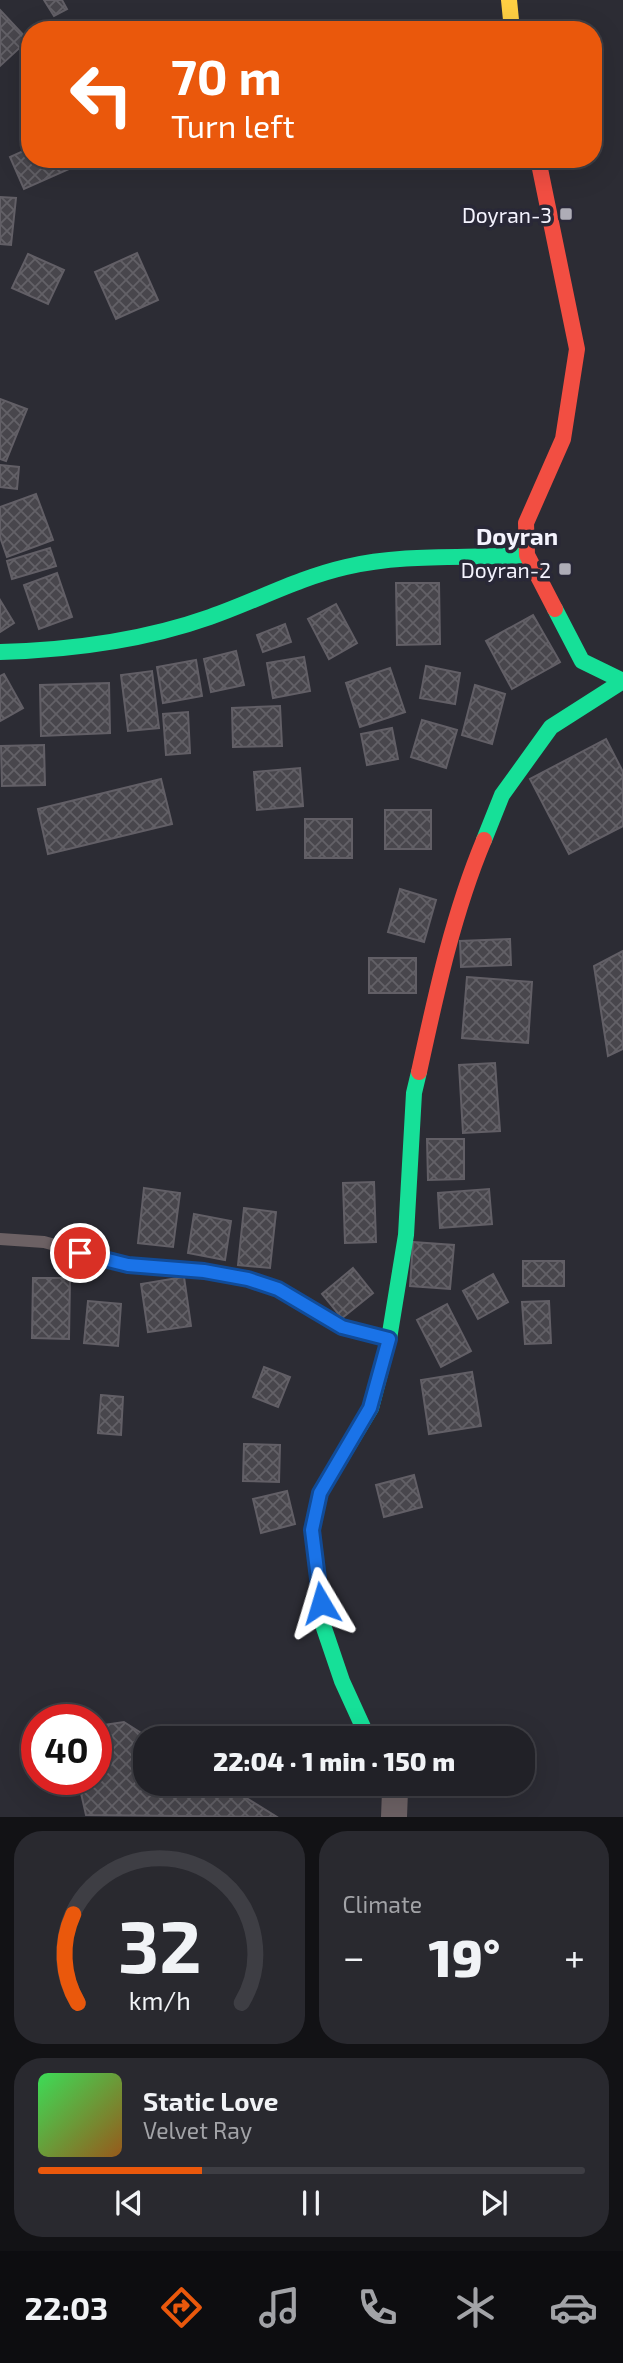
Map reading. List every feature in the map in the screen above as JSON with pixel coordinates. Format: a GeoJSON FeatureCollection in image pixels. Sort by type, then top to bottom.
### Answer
{"type":"FeatureCollection","features":[{"type":"Feature","properties":{"kind":"street"},"geometry":{"type":"LineString","coordinates":[[509,0],[511,21]]}},
{"type":"Feature","properties":{"kind":"street"},"geometry":{"type":"LineString","coordinates":[[540,168],[577,349],[563,439],[526,523],[527,555],[582,661],[623,681]]}},
{"type":"Feature","properties":{"kind":"street"},"geometry":{"type":"LineString","coordinates":[[0,652],[96,644],[146,636],[195,622],[320,573],[350,566],[382,561],[527,555]]}},
{"type":"Feature","properties":{"kind":"street"},"geometry":{"type":"LineString","coordinates":[[363,1726],[342,1681],[324,1628],[312,1530],[320,1493],[370,1408],[389,1339],[406,1235],[414,1093],[437,989],[469,875],[502,795],[551,727],[623,681]]}},
{"type":"Feature","properties":{"kind":"street"},"geometry":{"type":"LineString","coordinates":[[394,1817],[395,1796]]}},
{"type":"Feature","properties":{"kind":"lane"},"geometry":{"type":"LineString","coordinates":[[0,1239],[44,1242],[128,1265],[204,1271],[248,1279],[278,1289],[342,1327],[389,1339]]}},
{"type":"Feature","properties":{"kind":"building"},"geometry":{"type":"Polygon","coordinates":[[[44,0],[62,0],[67,9],[54,16],[44,0]]]}},
{"type":"Feature","properties":{"kind":"building"},"geometry":{"type":"Polygon","coordinates":[[[0,10],[21,32],[21,46],[0,66],[0,10]]]}},
{"type":"Feature","properties":{"kind":"building"},"geometry":{"type":"Polygon","coordinates":[[[21,152],[21,168],[69,169],[24,189],[10,157],[21,152]]]}},
{"type":"Feature","properties":{"kind":"building"},"geometry":{"type":"Polygon","coordinates":[[[0,197],[16,198],[11,245],[0,244],[0,197]]]}},
{"type":"Feature","properties":{"kind":"building"},"geometry":{"type":"Polygon","coordinates":[[[137,253],[158,300],[116,319],[95,272],[137,253]]]}},
{"type":"Feature","properties":{"kind":"building"},"geometry":{"type":"Polygon","coordinates":[[[28,254],[64,270],[48,304],[12,288],[28,254]]]}},
{"type":"Feature","properties":{"kind":"building"},"geometry":{"type":"Polygon","coordinates":[[[0,399],[27,409],[6,461],[0,459],[0,399]]]}},
{"type":"Feature","properties":{"kind":"building"},"geometry":{"type":"Polygon","coordinates":[[[0,465],[19,467],[17,489],[0,487],[0,465]]]}},
{"type":"Feature","properties":{"kind":"building"},"geometry":{"type":"Polygon","coordinates":[[[36,494],[53,540],[7,557],[0,537],[0,507],[36,494]]]}},
{"type":"Feature","properties":{"kind":"building"},"geometry":{"type":"Polygon","coordinates":[[[50,548],[56,566],[12,579],[7,561],[50,548]]]}},
{"type":"Feature","properties":{"kind":"building"},"geometry":{"type":"Polygon","coordinates":[[[57,573],[72,617],[39,629],[24,585],[57,573]]]}},
{"type":"Feature","properties":{"kind":"building"},"geometry":{"type":"Polygon","coordinates":[[[396,583],[439,583],[440,644],[397,645],[396,583]]]}},
{"type":"Feature","properties":{"kind":"building"},"geometry":{"type":"Polygon","coordinates":[[[0,600],[14,623],[0,632],[0,600]]]}},
{"type":"Feature","properties":{"kind":"building"},"geometry":{"type":"Polygon","coordinates":[[[336,604],[357,643],[329,659],[308,619],[336,604]]]}},
{"type":"Feature","properties":{"kind":"building"},"geometry":{"type":"Polygon","coordinates":[[[533,615],[560,662],[512,689],[486,641],[533,615]]]}},
{"type":"Feature","properties":{"kind":"building"},"geometry":{"type":"Polygon","coordinates":[[[285,624],[291,642],[263,652],[257,635],[285,624]]]}},
{"type":"Feature","properties":{"kind":"building"},"geometry":{"type":"Polygon","coordinates":[[[236,651],[244,685],[211,692],[204,659],[236,651]]]}},
{"type":"Feature","properties":{"kind":"building"},"geometry":{"type":"Polygon","coordinates":[[[304,657],[310,691],[273,698],[267,663],[304,657]]]}},
{"type":"Feature","properties":{"kind":"building"},"geometry":{"type":"Polygon","coordinates":[[[196,660],[202,696],[163,703],[157,667],[196,660]]]}},
{"type":"Feature","properties":{"kind":"building"},"geometry":{"type":"Polygon","coordinates":[[[426,666],[460,673],[455,704],[420,698],[426,666]]]}},
{"type":"Feature","properties":{"kind":"building"},"geometry":{"type":"Polygon","coordinates":[[[390,668],[405,712],[360,727],[346,683],[390,668]]]}},
{"type":"Feature","properties":{"kind":"building"},"geometry":{"type":"Polygon","coordinates":[[[152,671],[159,728],[128,731],[121,675],[152,671]]]}},
{"type":"Feature","properties":{"kind":"building"},"geometry":{"type":"Polygon","coordinates":[[[4,674],[23,708],[0,721],[0,676],[4,674]]]}},
{"type":"Feature","properties":{"kind":"building"},"geometry":{"type":"Polygon","coordinates":[[[109,683],[110,733],[41,736],[40,685],[109,683]]]}},
{"type":"Feature","properties":{"kind":"building"},"geometry":{"type":"Polygon","coordinates":[[[475,685],[505,694],[492,744],[462,735],[475,685]]]}},
{"type":"Feature","properties":{"kind":"building"},"geometry":{"type":"Polygon","coordinates":[[[280,706],[282,746],[233,747],[232,708],[280,706]]]}},
{"type":"Feature","properties":{"kind":"building"},"geometry":{"type":"Polygon","coordinates":[[[188,712],[190,753],[166,755],[163,714],[188,712]]]}},
{"type":"Feature","properties":{"kind":"building"},"geometry":{"type":"Polygon","coordinates":[[[422,720],[457,730],[446,768],[411,757],[422,720]]]}},
{"type":"Feature","properties":{"kind":"building"},"geometry":{"type":"Polygon","coordinates":[[[392,728],[398,759],[367,765],[361,734],[392,728]]]}},
{"type":"Feature","properties":{"kind":"building"},"geometry":{"type":"Polygon","coordinates":[[[606,739],[623,772],[623,826],[569,854],[530,779],[606,739]]]}},
{"type":"Feature","properties":{"kind":"building"},"geometry":{"type":"Polygon","coordinates":[[[44,745],[45,785],[2,786],[1,746],[44,745]]]}},
{"type":"Feature","properties":{"kind":"building"},"geometry":{"type":"Polygon","coordinates":[[[300,768],[303,806],[257,810],[254,772],[300,768]]]}},
{"type":"Feature","properties":{"kind":"building"},"geometry":{"type":"Polygon","coordinates":[[[161,779],[172,824],[48,854],[38,809],[161,779]]]}},
{"type":"Feature","properties":{"kind":"building"},"geometry":{"type":"Polygon","coordinates":[[[385,810],[431,810],[431,849],[385,849],[385,810]]]}},
{"type":"Feature","properties":{"kind":"building"},"geometry":{"type":"Polygon","coordinates":[[[305,819],[352,819],[352,858],[305,858],[305,819]]]}},
{"type":"Feature","properties":{"kind":"building"},"geometry":{"type":"Polygon","coordinates":[[[400,889],[436,900],[424,942],[388,932],[400,889]]]}},
{"type":"Feature","properties":{"kind":"building"},"geometry":{"type":"Polygon","coordinates":[[[510,939],[511,965],[461,967],[460,941],[510,939]]]}},
{"type":"Feature","properties":{"kind":"building"},"geometry":{"type":"Polygon","coordinates":[[[623,951],[623,1049],[608,1056],[594,966],[623,951]]]}},
{"type":"Feature","properties":{"kind":"building"},"geometry":{"type":"Polygon","coordinates":[[[369,958],[416,958],[416,993],[369,993],[369,958]]]}},
{"type":"Feature","properties":{"kind":"building"},"geometry":{"type":"Polygon","coordinates":[[[467,977],[532,982],[528,1043],[462,1038],[467,977]]]}},
{"type":"Feature","properties":{"kind":"building"},"geometry":{"type":"Polygon","coordinates":[[[495,1063],[500,1131],[463,1133],[459,1065],[495,1063]]]}},
{"type":"Feature","properties":{"kind":"building"},"geometry":{"type":"Polygon","coordinates":[[[427,1139],[464,1139],[464,1179],[428,1180],[427,1139]]]}},
{"type":"Feature","properties":{"kind":"building"},"geometry":{"type":"Polygon","coordinates":[[[374,1182],[376,1242],[345,1243],[343,1183],[374,1182]]]}},
{"type":"Feature","properties":{"kind":"building"},"geometry":{"type":"Polygon","coordinates":[[[144,1188],[180,1193],[173,1247],[138,1243],[144,1188]]]}},
{"type":"Feature","properties":{"kind":"building"},"geometry":{"type":"Polygon","coordinates":[[[489,1189],[492,1224],[440,1228],[438,1193],[489,1189]]]}},
{"type":"Feature","properties":{"kind":"building"},"geometry":{"type":"Polygon","coordinates":[[[244,1208],[276,1212],[270,1268],[238,1265],[244,1208]]]}},
{"type":"Feature","properties":{"kind":"building"},"geometry":{"type":"Polygon","coordinates":[[[194,1214],[231,1221],[225,1260],[188,1253],[194,1214]]]}},
{"type":"Feature","properties":{"kind":"building"},"geometry":{"type":"Polygon","coordinates":[[[413,1242],[454,1245],[450,1289],[410,1286],[413,1242]]]}},
{"type":"Feature","properties":{"kind":"building"},"geometry":{"type":"Polygon","coordinates":[[[523,1261],[564,1261],[564,1286],[523,1286],[523,1261]]]}},
{"type":"Feature","properties":{"kind":"building"},"geometry":{"type":"Polygon","coordinates":[[[353,1268],[373,1293],[342,1318],[322,1294],[353,1268]]]}},
{"type":"Feature","properties":{"kind":"building"},"geometry":{"type":"Polygon","coordinates":[[[493,1274],[508,1302],[478,1319],[463,1291],[493,1274]]]}},
{"type":"Feature","properties":{"kind":"building"},"geometry":{"type":"Polygon","coordinates":[[[184,1277],[191,1326],[148,1332],[141,1284],[184,1277]]]}},
{"type":"Feature","properties":{"kind":"building"},"geometry":{"type":"Polygon","coordinates":[[[33,1278],[70,1278],[69,1339],[32,1338],[33,1278]]]}},
{"type":"Feature","properties":{"kind":"building"},"geometry":{"type":"Polygon","coordinates":[[[88,1301],[121,1304],[118,1346],[84,1343],[88,1301]]]}},
{"type":"Feature","properties":{"kind":"building"},"geometry":{"type":"Polygon","coordinates":[[[549,1301],[551,1343],[525,1344],[522,1302],[549,1301]]]}},
{"type":"Feature","properties":{"kind":"building"},"geometry":{"type":"Polygon","coordinates":[[[447,1304],[471,1351],[441,1367],[417,1320],[447,1304]]]}},
{"type":"Feature","properties":{"kind":"building"},"geometry":{"type":"Polygon","coordinates":[[[264,1367],[290,1377],[278,1407],[253,1397],[264,1367]]]}},
{"type":"Feature","properties":{"kind":"building"},"geometry":{"type":"Polygon","coordinates":[[[472,1372],[481,1426],[429,1434],[421,1380],[472,1372]]]}},
{"type":"Feature","properties":{"kind":"building"},"geometry":{"type":"Polygon","coordinates":[[[101,1395],[123,1397],[121,1435],[98,1433],[101,1395]]]}},
{"type":"Feature","properties":{"kind":"building"},"geometry":{"type":"Polygon","coordinates":[[[244,1444],[280,1445],[279,1482],[243,1481],[244,1444]]]}},
{"type":"Feature","properties":{"kind":"building"},"geometry":{"type":"Polygon","coordinates":[[[414,1475],[422,1507],[384,1517],[376,1485],[414,1475]]]}},
{"type":"Feature","properties":{"kind":"building"},"geometry":{"type":"Polygon","coordinates":[[[287,1491],[295,1524],[261,1533],[253,1499],[287,1491]]]}},
{"type":"Feature","properties":{"kind":"building"},"geometry":{"type":"Polygon","coordinates":[[[124,1722],[133,1728],[133,1796],[243,1796],[277,1817],[86,1815],[81,1795],[112,1795],[112,1724],[124,1722]]]}},
{"type":"Feature","properties":{"kind":"traffic: fast"},"geometry":{"type":"LineString","coordinates":[[0,652],[80,646],[159,632],[210,617],[311,577],[346,567],[413,558],[527,555]]}},
{"type":"Feature","properties":{"kind":"traffic: fast"},"geometry":{"type":"LineString","coordinates":[[555,609],[582,661],[623,681]]}},
{"type":"Feature","properties":{"kind":"traffic: fast"},"geometry":{"type":"LineString","coordinates":[[484,840],[502,795],[551,727],[623,681]]}},
{"type":"Feature","properties":{"kind":"traffic: fast"},"geometry":{"type":"LineString","coordinates":[[363,1726],[342,1681],[324,1628],[312,1530],[320,1493],[371,1408],[389,1339],[406,1235],[414,1093],[419,1072]]}},
{"type":"Feature","properties":{"kind":"traffic: slow"},"geometry":{"type":"LineString","coordinates":[[509,0],[511,21]]}},
{"type":"Feature","properties":{"kind":"traffic: jam"},"geometry":{"type":"LineString","coordinates":[[540,168],[577,349],[563,439],[526,523],[527,555],[555,609]]}},
{"type":"Feature","properties":{"kind":"traffic: jam"},"geometry":{"type":"LineString","coordinates":[[419,1072],[454,925],[484,840]]}},
{"type":"Feature","properties":{"kind":"place","name":"Doyran-3"},"geometry":{"type":"Point","coordinates":[566,214]}},
{"type":"Feature","properties":{"kind":"place","name":"Doyran-2"},"geometry":{"type":"Point","coordinates":[565,569]}},
{"type":"Feature","properties":{"kind":"district","name":"Doyran"},"geometry":{"type":"Point","coordinates":[517,535]}},
{"type":"Feature","properties":{"kind":"route"},"geometry":{"type":"LineString","coordinates":[[80,1253],[128,1265],[204,1271],[248,1279],[278,1289],[310,1311],[342,1327],[389,1339],[370,1408],[320,1493],[312,1530],[321,1603]]}}]}
